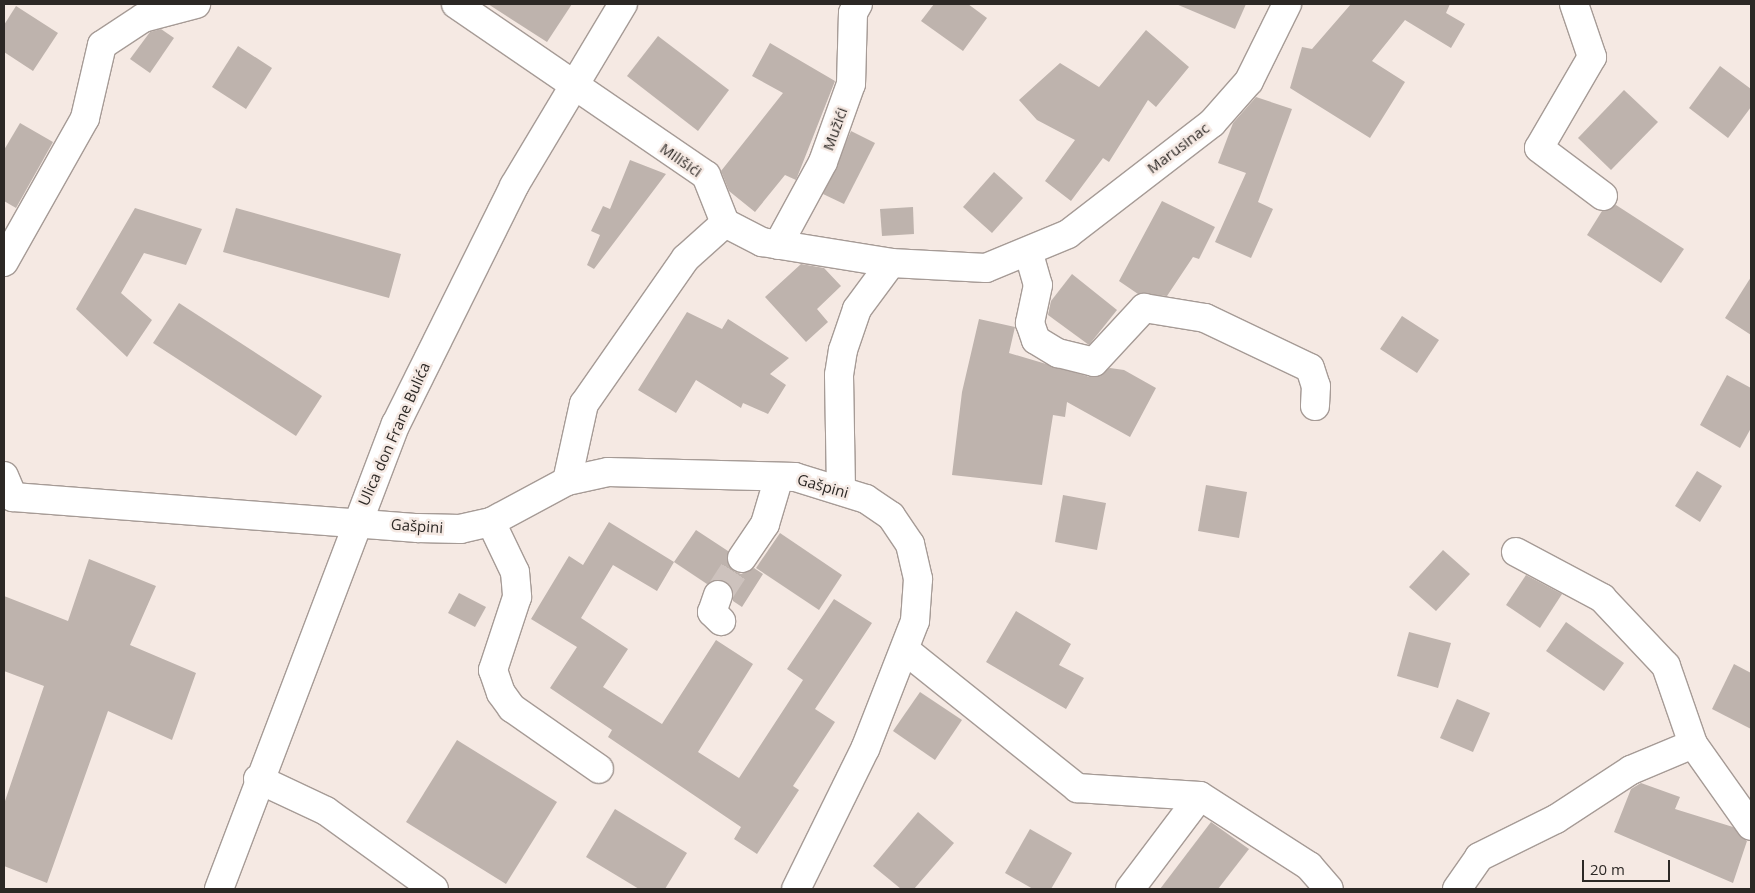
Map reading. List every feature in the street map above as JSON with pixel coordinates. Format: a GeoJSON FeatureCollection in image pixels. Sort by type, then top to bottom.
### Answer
{"type":"FeatureCollection","features":[{"type":"Feature","properties":{"kind":"street"},"geometry":{"type":"LineString","coordinates":[[4,262],[85,118],[102,45],[142,18],[196,4]]}},
{"type":"Feature","properties":{"kind":"street","name":"Milišići"},"geometry":{"type":"LineString","coordinates":[[456,4],[572,86],[706,175],[724,223]]}},
{"type":"Feature","properties":{"kind":"street","name":"Ulica don Frane Bulića"},"geometry":{"type":"LineString","coordinates":[[219,889],[258,779],[356,521],[396,424],[466,279],[572,86],[622,4]]}},
{"type":"Feature","properties":{"kind":"street","name":"Mužići"},"geometry":{"type":"LineString","coordinates":[[778,245],[823,162],[851,84],[853,13],[858,4]]}},
{"type":"Feature","properties":{"kind":"street","name":"Marusinac"},"geometry":{"type":"LineString","coordinates":[[1029,254],[1068,234],[1212,123],[1249,81],[1287,4]]}},
{"type":"Feature","properties":{"kind":"street"},"geometry":{"type":"LineString","coordinates":[[1574,4],[1592,57],[1539,148],[1602,196]]}},
{"type":"Feature","properties":{"kind":"street"},"geometry":{"type":"LineString","coordinates":[[567,481],[584,404],[686,258],[724,223],[762,242],[891,263],[986,268],[1029,254],[1038,285],[1030,322],[1036,340],[1058,353],[1094,362],[1144,308],[1204,318],[1310,368],[1316,386],[1315,406]]}},
{"type":"Feature","properties":{"kind":"street"},"geometry":{"type":"LineString","coordinates":[[842,490],[839,375],[843,350],[857,310],[891,263]]}},
{"type":"Feature","properties":{"kind":"street","name":"Gašpini"},"geometry":{"type":"LineString","coordinates":[[4,476],[13,497],[460,529],[491,522],[567,481],[608,472],[779,477],[842,490],[891,516],[910,544],[918,579],[915,621],[865,749],[796,889]]}},
{"type":"Feature","properties":{"kind":"street"},"geometry":{"type":"LineString","coordinates":[[742,558],[765,524],[779,477]]}},
{"type":"Feature","properties":{"kind":"street"},"geometry":{"type":"LineString","coordinates":[[491,522],[515,572],[517,597],[493,670],[500,693],[512,708],[599,769]]}},
{"type":"Feature","properties":{"kind":"street"},"geometry":{"type":"LineString","coordinates":[[1516,552],[1602,598],[1666,666],[1693,744],[1751,826]]}},
{"type":"Feature","properties":{"kind":"street"},"geometry":{"type":"LineString","coordinates":[[905,650],[1077,788],[1200,796],[1310,866],[1329,889]]}},
{"type":"Feature","properties":{"kind":"street"},"geometry":{"type":"LineString","coordinates":[[1457,889],[1480,857],[1556,819],[1631,770],[1693,744]]}},
{"type":"Feature","properties":{"kind":"street"},"geometry":{"type":"LineString","coordinates":[[258,779],[326,811],[434,889]]}},
{"type":"Feature","properties":{"kind":"street"},"geometry":{"type":"LineString","coordinates":[[1130,889],[1200,796]]}},
{"type":"Feature","properties":{"kind":"building"},"geometry":{"type":"Polygon","coordinates":[[[488,4],[572,4],[547,42],[488,4]]]}},
{"type":"Feature","properties":{"kind":"building"},"geometry":{"type":"Polygon","coordinates":[[[934,4],[968,4],[987,18],[963,51],[921,21],[934,4]]]}},
{"type":"Feature","properties":{"kind":"building"},"geometry":{"type":"Polygon","coordinates":[[[1176,4],[1246,4],[1235,29],[1176,4]]]}},
{"type":"Feature","properties":{"kind":"building"},"geometry":{"type":"Polygon","coordinates":[[[1351,4],[1450,4],[1446,13],[1465,24],[1451,48],[1405,20],[1372,61],[1405,82],[1370,138],[1290,88],[1302,47],[1312,49],[1351,4]]]}},
{"type":"Feature","properties":{"kind":"building"},"geometry":{"type":"Polygon","coordinates":[[[16,6],[58,33],[33,71],[4,52],[4,25],[16,6]]]}},
{"type":"Feature","properties":{"kind":"building"},"geometry":{"type":"Polygon","coordinates":[[[161,29],[174,38],[150,73],[130,59],[150,32],[161,29]]]}},
{"type":"Feature","properties":{"kind":"building"},"geometry":{"type":"Polygon","coordinates":[[[1146,30],[1189,67],[1156,107],[1148,100],[1109,162],[1103,158],[1071,201],[1045,181],[1075,140],[1037,120],[1019,100],[1060,63],[1099,87],[1146,30]]]}},
{"type":"Feature","properties":{"kind":"building"},"geometry":{"type":"Polygon","coordinates":[[[658,36],[729,90],[698,131],[627,76],[658,36]]]}},
{"type":"Feature","properties":{"kind":"building"},"geometry":{"type":"Polygon","coordinates":[[[770,43],[835,81],[796,180],[785,175],[755,212],[729,191],[721,171],[783,93],[752,76],[770,43]]]}},
{"type":"Feature","properties":{"kind":"building"},"geometry":{"type":"Polygon","coordinates":[[[238,46],[272,68],[246,109],[212,87],[238,46]]]}},
{"type":"Feature","properties":{"kind":"building"},"geometry":{"type":"Polygon","coordinates":[[[1720,66],[1751,89],[1751,107],[1728,138],[1689,108],[1720,66]]]}},
{"type":"Feature","properties":{"kind":"building"},"geometry":{"type":"Polygon","coordinates":[[[1624,90],[1658,122],[1611,170],[1578,138],[1624,90]]]}},
{"type":"Feature","properties":{"kind":"building"},"geometry":{"type":"Polygon","coordinates":[[[1256,97],[1292,109],[1258,202],[1273,209],[1251,258],[1215,242],[1246,173],[1218,163],[1233,123],[1256,97]]]}},
{"type":"Feature","properties":{"kind":"building"},"geometry":{"type":"Polygon","coordinates":[[[20,123],[53,142],[16,208],[4,201],[4,150],[20,123]]]}},
{"type":"Feature","properties":{"kind":"building"},"geometry":{"type":"Polygon","coordinates":[[[851,131],[875,143],[844,204],[823,194],[851,131]]]}},
{"type":"Feature","properties":{"kind":"building"},"geometry":{"type":"Polygon","coordinates":[[[630,160],[666,174],[594,269],[587,265],[600,235],[591,231],[603,206],[610,209],[630,160]]]}},
{"type":"Feature","properties":{"kind":"building"},"geometry":{"type":"Polygon","coordinates":[[[994,172],[1023,198],[992,233],[963,207],[994,172]]]}},
{"type":"Feature","properties":{"kind":"building"},"geometry":{"type":"Polygon","coordinates":[[[1162,201],[1215,227],[1199,259],[1193,257],[1167,296],[1138,294],[1119,281],[1162,201]]]}},
{"type":"Feature","properties":{"kind":"building"},"geometry":{"type":"Polygon","coordinates":[[[1616,205],[1684,249],[1661,283],[1587,235],[1602,211],[1616,205]]]}},
{"type":"Feature","properties":{"kind":"building"},"geometry":{"type":"Polygon","coordinates":[[[913,207],[914,234],[882,236],[880,209],[913,207]]]}},
{"type":"Feature","properties":{"kind":"building"},"geometry":{"type":"Polygon","coordinates":[[[135,208],[202,229],[186,265],[144,253],[121,293],[152,320],[127,357],[76,309],[135,208]]]}},
{"type":"Feature","properties":{"kind":"building"},"geometry":{"type":"Polygon","coordinates":[[[236,208],[401,254],[389,298],[223,252],[236,208]]]}},
{"type":"Feature","properties":{"kind":"building"},"geometry":{"type":"Polygon","coordinates":[[[801,264],[824,268],[841,286],[817,309],[828,322],[806,342],[765,297],[801,264]]]}},
{"type":"Feature","properties":{"kind":"building"},"geometry":{"type":"Polygon","coordinates":[[[1072,274],[1117,310],[1089,345],[1048,315],[1051,301],[1072,274]]]}},
{"type":"Feature","properties":{"kind":"building"},"geometry":{"type":"Polygon","coordinates":[[[1751,277],[1751,335],[1725,318],[1751,277]]]}},
{"type":"Feature","properties":{"kind":"building"},"geometry":{"type":"Polygon","coordinates":[[[179,303],[322,396],[296,436],[153,343],[179,303]]]}},
{"type":"Feature","properties":{"kind":"building"},"geometry":{"type":"Polygon","coordinates":[[[687,312],[722,329],[728,319],[789,358],[770,374],[786,385],[768,414],[743,403],[741,408],[696,380],[676,413],[638,390],[687,312]]]}},
{"type":"Feature","properties":{"kind":"building"},"geometry":{"type":"Polygon","coordinates":[[[1402,316],[1439,340],[1417,373],[1380,349],[1402,316]]]}},
{"type":"Feature","properties":{"kind":"building"},"geometry":{"type":"Polygon","coordinates":[[[979,319],[1015,327],[1009,353],[1090,377],[1110,368],[1124,370],[1156,388],[1130,437],[1067,402],[1065,417],[1053,415],[1042,485],[952,475],[962,392],[979,319]]]}},
{"type":"Feature","properties":{"kind":"building"},"geometry":{"type":"Polygon","coordinates":[[[1727,375],[1751,388],[1751,428],[1740,448],[1700,425],[1727,375]]]}},
{"type":"Feature","properties":{"kind":"building"},"geometry":{"type":"Polygon","coordinates":[[[1697,471],[1722,486],[1700,522],[1675,506],[1697,471]]]}},
{"type":"Feature","properties":{"kind":"building"},"geometry":{"type":"Polygon","coordinates":[[[1206,485],[1247,492],[1239,538],[1198,531],[1206,485]]]}},
{"type":"Feature","properties":{"kind":"building"},"geometry":{"type":"Polygon","coordinates":[[[1063,495],[1106,503],[1097,550],[1055,542],[1063,495]]]}},
{"type":"Feature","properties":{"kind":"building"},"geometry":{"type":"Polygon","coordinates":[[[609,522],[674,562],[657,591],[613,565],[581,618],[628,649],[603,687],[662,724],[716,640],[753,664],[698,752],[739,778],[803,680],[787,669],[834,599],[872,623],[815,709],[835,722],[793,786],[799,790],[757,854],[734,839],[741,827],[608,737],[612,730],[550,688],[577,647],[531,619],[569,556],[583,565],[609,522]]]}},
{"type":"Feature","properties":{"kind":"building"},"geometry":{"type":"Polygon","coordinates":[[[696,530],[728,551],[728,564],[734,571],[741,574],[754,568],[763,574],[742,607],[733,601],[733,592],[724,580],[707,584],[674,562],[696,530]]]}},
{"type":"Feature","properties":{"kind":"building"},"geometry":{"type":"Polygon","coordinates":[[[780,533],[842,575],[819,610],[756,568],[780,533]]]}},
{"type":"Feature","properties":{"kind":"building"},"geometry":{"type":"Polygon","coordinates":[[[1443,550],[1470,574],[1436,611],[1409,587],[1443,550]]]}},
{"type":"Feature","properties":{"kind":"building"},"geometry":{"type":"Polygon","coordinates":[[[89,559],[156,586],[130,645],[196,673],[172,740],[108,711],[47,883],[4,866],[4,804],[44,686],[4,671],[4,596],[68,621],[89,559]]]}},
{"type":"Feature","properties":{"kind":"building"},"geometry":{"type":"Polygon","coordinates":[[[1526,575],[1562,594],[1540,628],[1506,605],[1526,575]]]}},
{"type":"Feature","properties":{"kind":"building"},"geometry":{"type":"Polygon","coordinates":[[[459,593],[486,607],[475,627],[448,613],[459,593]]]}},
{"type":"Feature","properties":{"kind":"building"},"geometry":{"type":"Polygon","coordinates":[[[1016,611],[1071,644],[1059,665],[1084,678],[1066,709],[986,662],[1016,611]]]}},
{"type":"Feature","properties":{"kind":"building"},"geometry":{"type":"Polygon","coordinates":[[[1566,622],[1624,663],[1604,691],[1546,651],[1566,622]]]}},
{"type":"Feature","properties":{"kind":"building"},"geometry":{"type":"Polygon","coordinates":[[[1409,632],[1451,643],[1438,688],[1397,676],[1409,632]]]}},
{"type":"Feature","properties":{"kind":"building"},"geometry":{"type":"Polygon","coordinates":[[[1734,664],[1751,673],[1751,729],[1712,709],[1734,664]]]}},
{"type":"Feature","properties":{"kind":"building"},"geometry":{"type":"Polygon","coordinates":[[[920,692],[962,720],[935,760],[893,731],[920,692]]]}},
{"type":"Feature","properties":{"kind":"building"},"geometry":{"type":"Polygon","coordinates":[[[1457,699],[1490,713],[1473,752],[1440,738],[1457,699]]]}},
{"type":"Feature","properties":{"kind":"building"},"geometry":{"type":"Polygon","coordinates":[[[457,740],[557,802],[506,884],[406,822],[457,740]]]}},
{"type":"Feature","properties":{"kind":"building"},"geometry":{"type":"Polygon","coordinates":[[[1641,783],[1680,797],[1675,809],[1733,827],[1747,841],[1733,883],[1614,832],[1631,789],[1641,783]]]}},
{"type":"Feature","properties":{"kind":"building"},"geometry":{"type":"Polygon","coordinates":[[[615,809],[687,853],[665,889],[639,889],[586,857],[615,809]]]}},
{"type":"Feature","properties":{"kind":"building"},"geometry":{"type":"Polygon","coordinates":[[[918,812],[954,843],[914,889],[901,889],[873,866],[918,812]]]}},
{"type":"Feature","properties":{"kind":"building"},"geometry":{"type":"Polygon","coordinates":[[[1211,822],[1249,849],[1218,889],[1160,889],[1211,822]]]}},
{"type":"Feature","properties":{"kind":"building"},"geometry":{"type":"Polygon","coordinates":[[[1030,829],[1072,853],[1051,889],[1033,889],[1005,873],[1030,829]]]}},
{"type":"Feature","properties":{"kind":"tunnel"},"geometry":{"type":"LineString","coordinates":[[718,595],[742,558]]}}]}
